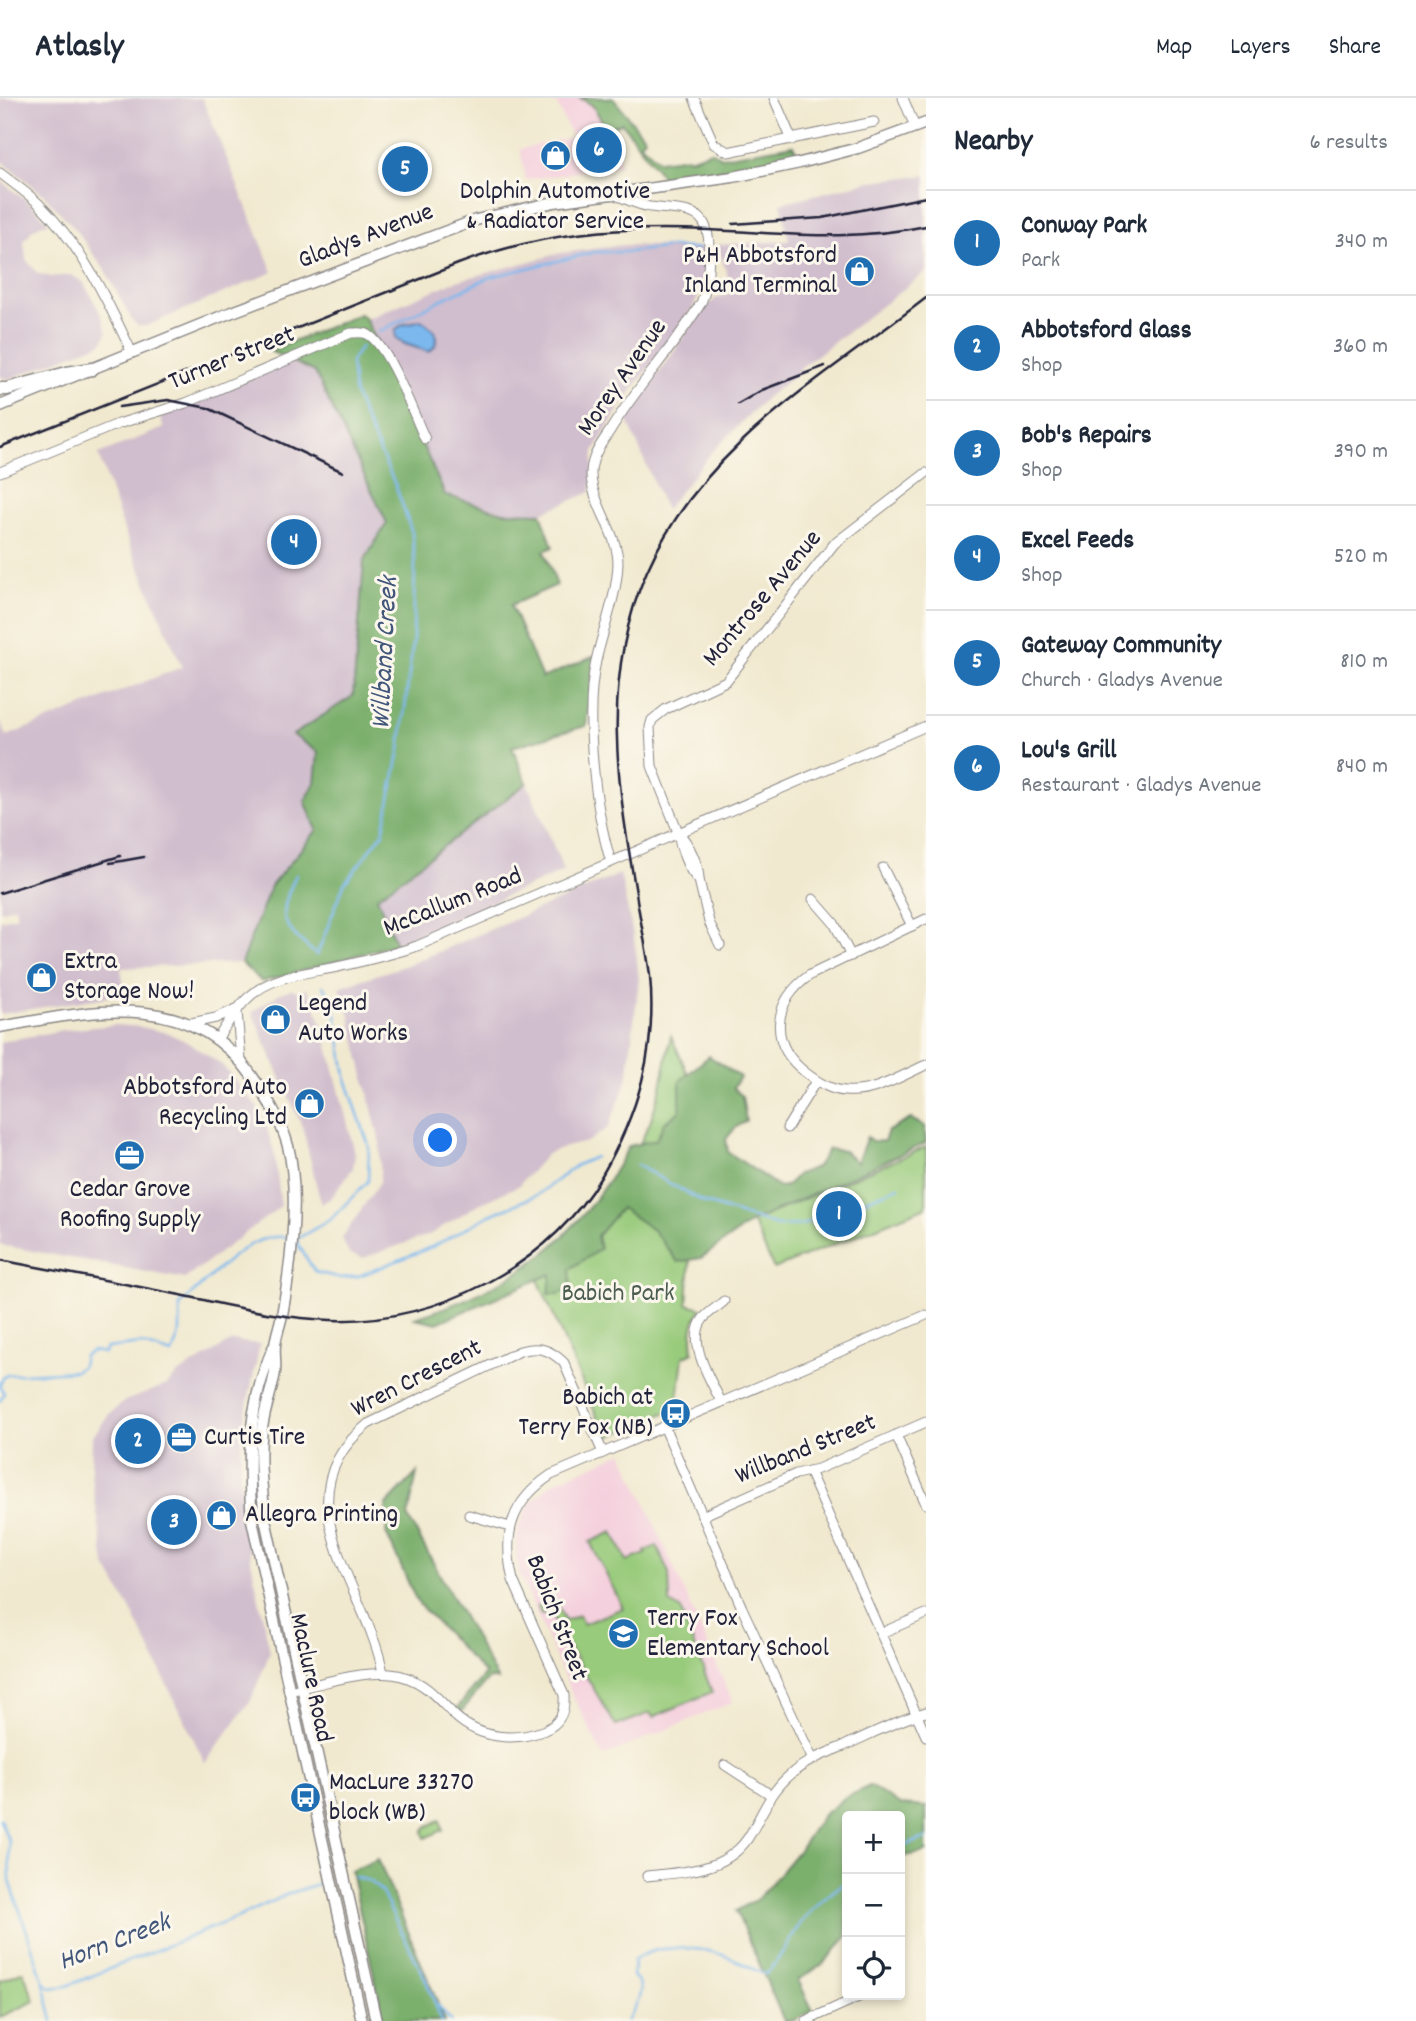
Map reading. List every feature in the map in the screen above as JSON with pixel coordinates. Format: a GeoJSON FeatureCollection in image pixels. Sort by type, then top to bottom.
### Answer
{"type":"FeatureCollection","features":[{"type":"Feature","properties":{"kind":"highway"},"geometry":{"type":"LineString","coordinates":[[0,389],[92,369]]}},
{"type":"Feature","properties":{"kind":"main road","name":"Gladys Avenue"},"geometry":{"type":"LineString","coordinates":[[0,406],[453,227],[510,211],[733,177],[800,163],[858,148],[926,123]]}},
{"type":"Feature","properties":{"kind":"main road"},"geometry":{"type":"LineString","coordinates":[[0,1027],[106,1010],[143,1012],[191,1023],[217,1039]]}},
{"type":"Feature","properties":{"kind":"main road","name":"Maclure Road"},"geometry":{"type":"LineString","coordinates":[[217,1039],[241,1061],[269,1100],[288,1146],[293,1175],[293,1220],[287,1278],[275,1345],[275,1371],[262,1429],[262,1493],[265,1519],[376,2021]]}},
{"type":"Feature","properties":{"kind":"main road","name":"Maclure Road"},"geometry":{"type":"LineString","coordinates":[[275,1345],[264,1368],[250,1429],[248,1469],[252,1520],[362,2021]]}},
{"type":"Feature","properties":{"kind":"street"},"geometry":{"type":"LineString","coordinates":[[694,98],[711,140],[718,148],[728,152],[874,122]]}},
{"type":"Feature","properties":{"kind":"street"},"geometry":{"type":"LineString","coordinates":[[774,98],[792,140]]}},
{"type":"Feature","properties":{"kind":"street"},"geometry":{"type":"LineString","coordinates":[[903,98],[915,127]]}},
{"type":"Feature","properties":{"kind":"street"},"geometry":{"type":"LineString","coordinates":[[0,173],[37,202],[62,229],[94,276],[132,353]]}},
{"type":"Feature","properties":{"kind":"street","name":"Morey Avenue"},"geometry":{"type":"LineString","coordinates":[[611,862],[597,787],[591,713],[595,664],[617,580],[618,561],[612,532],[593,490],[591,464],[631,397],[701,303],[707,287],[709,241],[700,216],[687,211],[637,204],[613,194]]}},
{"type":"Feature","properties":{"kind":"street","name":"Turner Street"},"geometry":{"type":"LineString","coordinates":[[0,472],[118,424],[186,403],[351,332],[366,334],[377,342],[388,357],[425,439]]}},
{"type":"Feature","properties":{"kind":"street","name":"Montrose Avenue"},"geometry":{"type":"LineString","coordinates":[[678,832],[652,766],[652,720],[666,709],[726,681],[834,544],[926,473]]}},
{"type":"Feature","properties":{"kind":"street","name":"McCallum Road"},"geometry":{"type":"LineString","coordinates":[[217,1039],[237,1009],[251,994],[265,985],[416,946],[926,726]]}},
{"type":"Feature","properties":{"kind":"street"},"geometry":{"type":"LineString","coordinates":[[678,832],[694,875],[699,880],[709,922],[720,945]]}},
{"type":"Feature","properties":{"kind":"street"},"geometry":{"type":"LineString","coordinates":[[883,868],[912,926]]}},
{"type":"Feature","properties":{"kind":"street"},"geometry":{"type":"LineString","coordinates":[[813,899],[834,922],[850,956]]}},
{"type":"Feature","properties":{"kind":"street"},"geometry":{"type":"LineString","coordinates":[[926,919],[810,975],[788,996],[779,1024],[780,1040],[797,1066],[817,1081],[842,1091],[871,1089],[926,1065]]}},
{"type":"Feature","properties":{"kind":"street"},"geometry":{"type":"LineString","coordinates":[[191,1023],[216,1018],[237,1009],[241,1061]]}},
{"type":"Feature","properties":{"kind":"street"},"geometry":{"type":"LineString","coordinates":[[787,1128],[817,1081]]}},
{"type":"Feature","properties":{"kind":"street"},"geometry":{"type":"LineString","coordinates":[[721,1402],[699,1350],[697,1338],[704,1318],[724,1301]]}},
{"type":"Feature","properties":{"kind":"street","name":"Babich Street"},"geometry":{"type":"LineString","coordinates":[[289,1692],[383,1673],[404,1676],[422,1684],[439,1697],[456,1717],[472,1728],[490,1735],[512,1738],[531,1735],[550,1727],[559,1720],[565,1708],[564,1695],[513,1580],[508,1545],[510,1527],[526,1497],[551,1475],[926,1315]]}},
{"type":"Feature","properties":{"kind":"street","name":"Wren Crescent"},"geometry":{"type":"LineString","coordinates":[[383,1673],[379,1652],[339,1559],[329,1519],[327,1493],[331,1471],[339,1453],[351,1437],[368,1424],[520,1351],[545,1348],[564,1363],[603,1453]]}},
{"type":"Feature","properties":{"kind":"street","name":"Willband Street"},"geometry":{"type":"LineString","coordinates":[[702,1516],[796,1474],[926,1422]]}},
{"type":"Feature","properties":{"kind":"street"},"geometry":{"type":"LineString","coordinates":[[664,1426],[813,1760]]}},
{"type":"Feature","properties":{"kind":"street"},"geometry":{"type":"LineString","coordinates":[[896,1435],[926,1504]]}},
{"type":"Feature","properties":{"kind":"street"},"geometry":{"type":"LineString","coordinates":[[809,1471],[881,1633],[922,1713],[926,1736]]}},
{"type":"Feature","properties":{"kind":"street","name":"Babich Street"},"geometry":{"type":"LineString","coordinates":[[469,1515],[510,1527]]}},
{"type":"Feature","properties":{"kind":"street"},"geometry":{"type":"LineString","coordinates":[[881,1633],[926,1614]]}},
{"type":"Feature","properties":{"kind":"street"},"geometry":{"type":"LineString","coordinates":[[647,1876],[706,1867],[732,1855],[750,1835],[771,1795],[791,1774],[813,1760],[922,1713]]}},
{"type":"Feature","properties":{"kind":"street"},"geometry":{"type":"LineString","coordinates":[[725,1765],[771,1795]]}},
{"type":"Feature","properties":{"kind":"street"},"geometry":{"type":"LineString","coordinates":[[806,2021],[852,2000]]}},
{"type":"Feature","properties":{"kind":"shaded area"},"geometry":{"type":"Polygon","coordinates":[[[0,98],[202,98],[273,272],[146,326],[138,326],[132,320],[105,270],[75,229],[43,194],[0,160],[0,98]]]}},
{"type":"Feature","properties":{"kind":"shaded area"},"geometry":{"type":"Polygon","coordinates":[[[554,98],[580,98],[592,105],[613,139],[621,165],[526,180],[520,149],[572,137],[554,98]]]}},
{"type":"Feature","properties":{"kind":"shaded area"},"geometry":{"type":"Polygon","coordinates":[[[926,175],[926,272],[800,368],[801,371],[768,396],[711,453],[665,510],[627,419],[701,312],[715,299],[733,291],[717,245],[789,241],[781,203],[871,181],[926,175]]]}},
{"type":"Feature","properties":{"kind":"shaded area"},"geometry":{"type":"Polygon","coordinates":[[[0,180],[33,206],[49,223],[32,230],[24,241],[26,259],[37,273],[51,277],[71,275],[83,282],[100,312],[107,332],[102,343],[9,379],[0,377],[0,180]]]}},
{"type":"Feature","properties":{"kind":"shaded area"},"geometry":{"type":"Polygon","coordinates":[[[624,245],[702,247],[704,276],[693,308],[621,405],[594,451],[591,492],[541,513],[503,512],[445,495],[366,319],[453,282],[561,253],[624,245]]]}},
{"type":"Feature","properties":{"kind":"shaded area"},"geometry":{"type":"Polygon","coordinates":[[[290,362],[314,372],[387,523],[364,561],[353,696],[294,735],[318,752],[315,783],[305,801],[317,830],[271,886],[241,963],[121,968],[125,994],[0,1014],[0,920],[17,916],[15,906],[0,911],[0,720],[7,736],[182,667],[128,541],[98,454],[164,428],[160,417],[290,362]]]}},
{"type":"Feature","properties":{"kind":"shaded area"},"geometry":{"type":"Polygon","coordinates":[[[527,783],[564,871],[396,944],[377,897],[527,783]]]}},
{"type":"Feature","properties":{"kind":"shaded area"},"geometry":{"type":"Polygon","coordinates":[[[620,874],[635,944],[639,979],[627,1081],[608,1128],[587,1142],[547,1154],[518,1186],[479,1204],[429,1235],[363,1258],[349,1254],[342,1238],[380,1182],[380,1143],[346,1000],[339,987],[410,964],[620,874]]]}},
{"type":"Feature","properties":{"kind":"shaded area"},"geometry":{"type":"Polygon","coordinates":[[[307,988],[323,1026],[355,1153],[353,1168],[331,1198],[321,1204],[303,1129],[252,1012],[280,993],[292,989],[299,992],[307,988]]]}},
{"type":"Feature","properties":{"kind":"shaded area"},"geometry":{"type":"Polygon","coordinates":[[[115,1025],[168,1033],[189,1043],[222,1065],[257,1107],[267,1128],[274,1153],[281,1206],[185,1279],[0,1245],[0,1042],[63,1030],[115,1025]]]}},
{"type":"Feature","properties":{"kind":"shaded area"},"geometry":{"type":"Polygon","coordinates":[[[232,1341],[260,1344],[242,1430],[240,1471],[249,1551],[270,1652],[251,1700],[205,1763],[134,1616],[105,1564],[91,1474],[92,1437],[110,1413],[125,1401],[167,1385],[176,1375],[232,1341]]]}},
{"type":"Feature","properties":{"kind":"shaded area","name":"Terry Fox Elementary School"},"geometry":{"type":"Polygon","coordinates":[[[623,1452],[733,1702],[603,1756],[571,1692],[520,1576],[516,1554],[518,1529],[529,1505],[552,1483],[623,1452]]]}},
{"type":"Feature","properties":{"kind":"green space"},"geometry":{"type":"Polygon","coordinates":[[[580,98],[613,98],[645,138],[640,143],[659,161],[689,159],[711,151],[722,157],[794,145],[797,154],[732,169],[663,178],[622,123],[607,129],[592,105],[580,98]]]}},
{"type":"Feature","properties":{"kind":"green space"},"geometry":{"type":"Polygon","coordinates":[[[360,314],[366,319],[445,495],[503,512],[541,513],[553,547],[544,551],[557,585],[511,605],[542,678],[595,656],[586,726],[512,747],[527,783],[377,897],[396,944],[262,982],[241,963],[271,886],[317,830],[305,801],[315,783],[318,752],[293,735],[353,696],[364,561],[387,523],[315,372],[270,351],[360,314]]]}},
{"type":"Feature","properties":{"kind":"green space","name":"Babich Park"},"geometry":{"type":"Polygon","coordinates":[[[671,1036],[753,1221],[926,1147],[926,1207],[774,1269],[752,1221],[731,1231],[690,1258],[687,1304],[702,1308],[693,1329],[693,1352],[683,1357],[678,1399],[683,1409],[678,1411],[676,1408],[606,1438],[536,1275],[624,1176],[650,1123],[661,1087],[671,1036]]]}},
{"type":"Feature","properties":{"kind":"green space"},"geometry":{"type":"Polygon","coordinates":[[[709,1056],[740,1077],[733,1088],[742,1096],[746,1121],[735,1128],[726,1139],[728,1152],[779,1187],[786,1186],[798,1174],[817,1167],[828,1149],[844,1151],[857,1162],[867,1137],[873,1142],[884,1141],[888,1131],[911,1119],[924,1126],[926,1143],[753,1221],[701,1258],[678,1262],[653,1230],[621,1208],[597,1236],[600,1249],[570,1269],[571,1286],[560,1294],[549,1294],[551,1274],[437,1323],[415,1318],[485,1291],[541,1256],[566,1234],[609,1180],[629,1146],[656,1140],[664,1123],[680,1111],[680,1081],[709,1056]]]}},
{"type":"Feature","properties":{"kind":"green space"},"geometry":{"type":"Polygon","coordinates":[[[417,1473],[408,1517],[498,1680],[489,1678],[461,1712],[457,1708],[485,1674],[417,1602],[386,1533],[386,1505],[417,1473]]]}},
{"type":"Feature","properties":{"kind":"green space"},"geometry":{"type":"Polygon","coordinates":[[[613,1532],[627,1561],[646,1554],[645,1551],[657,1546],[669,1573],[670,1603],[680,1609],[712,1692],[653,1717],[650,1713],[616,1726],[565,1644],[554,1618],[547,1613],[541,1614],[537,1606],[555,1599],[565,1621],[579,1615],[583,1624],[623,1608],[590,1542],[613,1532]]]}},
{"type":"Feature","properties":{"kind":"green space"},"geometry":{"type":"Polygon","coordinates":[[[870,1786],[900,1805],[926,1807],[926,1852],[905,1856],[905,1811],[842,1811],[842,1943],[822,1965],[798,1980],[813,2011],[792,2021],[784,2021],[736,1911],[759,1898],[799,1850],[822,1816],[844,1798],[870,1786]]]}},
{"type":"Feature","properties":{"kind":"green space"},"geometry":{"type":"Polygon","coordinates":[[[440,1820],[443,1830],[425,1838],[423,1832],[426,1827],[440,1820]]]}},
{"type":"Feature","properties":{"kind":"green space"},"geometry":{"type":"Polygon","coordinates":[[[378,1859],[445,2021],[384,2021],[351,1871],[378,1859]]]}},
{"type":"Feature","properties":{"kind":"green space"},"geometry":{"type":"Polygon","coordinates":[[[23,1971],[35,2001],[0,2017],[0,1981],[23,1971]]]}},
{"type":"Feature","properties":{"kind":"water"},"geometry":{"type":"Polygon","coordinates":[[[421,320],[436,334],[436,343],[429,352],[396,338],[395,330],[402,325],[421,320]]]}},
{"type":"Feature","properties":{"kind":"waterway","name":"Willband Creek"},"geometry":{"type":"LineString","coordinates":[[379,332],[490,277],[595,252],[628,252],[672,247],[698,249]]}},
{"type":"Feature","properties":{"kind":"waterway","name":"Willband Creek"},"geometry":{"type":"LineString","coordinates":[[296,875],[286,902],[286,920],[296,936],[317,955],[344,884],[383,833],[400,749],[413,641],[415,562],[412,533],[395,484],[354,391],[351,361],[361,347]]}},
{"type":"Feature","properties":{"kind":"waterway","name":"Willband Creek"},"geometry":{"type":"LineString","coordinates":[[295,1240],[331,1219],[368,1181],[369,1146],[347,1082],[334,1003],[323,986]]}},
{"type":"Feature","properties":{"kind":"waterway"},"geometry":{"type":"LineString","coordinates":[[296,1241],[315,1272],[341,1278],[359,1276],[434,1246],[490,1215],[537,1195],[577,1165],[595,1157]]}},
{"type":"Feature","properties":{"kind":"waterway"},"geometry":{"type":"LineString","coordinates":[[637,1165],[703,1202],[777,1226],[801,1225],[899,1187]]}},
{"type":"Feature","properties":{"kind":"waterway","name":"Willband Creek"},"geometry":{"type":"LineString","coordinates":[[0,1385],[7,1375],[75,1371],[82,1366],[84,1356],[92,1351],[104,1353],[107,1348],[141,1344],[172,1354],[180,1331],[180,1305],[244,1249],[273,1237],[288,1238]]}},
{"type":"Feature","properties":{"kind":"waterway","name":"Willband Creek"},"geometry":{"type":"LineString","coordinates":[[0,1387],[4,1393],[0,1401]]}},
{"type":"Feature","properties":{"kind":"waterway","name":"Horn Creek"},"geometry":{"type":"LineString","coordinates":[[0,1819],[9,1842],[10,1881],[44,1983],[53,2021]]}},
{"type":"Feature","properties":{"kind":"waterway"},"geometry":{"type":"LineString","coordinates":[[905,1845],[926,1838]]}},
{"type":"Feature","properties":{"kind":"waterway","name":"Horn Creek"},"geometry":{"type":"LineString","coordinates":[[354,1877],[370,1881],[381,1891],[425,1978],[442,2021]]}},
{"type":"Feature","properties":{"kind":"waterway","name":"Horn Creek"},"geometry":{"type":"LineString","coordinates":[[44,1983],[51,1988],[67,1986],[241,1916],[290,1893],[321,1883]]}},
{"type":"Feature","properties":{"kind":"waterway"},"geometry":{"type":"LineString","coordinates":[[627,2021],[637,2004],[640,1992],[638,1981],[633,1976],[634,1960],[657,1950],[698,1949],[724,1955],[766,1974],[808,1914],[842,1885]]}},
{"type":"Feature","properties":{"kind":"waterway"},"geometry":{"type":"LineString","coordinates":[[438,2005],[451,2021]]}},
{"type":"Feature","properties":{"kind":"railway"},"geometry":{"type":"LineString","coordinates":[[733,224],[822,218],[926,197]]}},
{"type":"Feature","properties":{"kind":"railway"},"geometry":{"type":"LineString","coordinates":[[0,447],[458,264],[520,245],[551,238],[644,229],[844,235],[926,226]]}},
{"type":"Feature","properties":{"kind":"railway"},"geometry":{"type":"LineString","coordinates":[[0,1260],[277,1315],[331,1320],[410,1312],[449,1300],[485,1284],[519,1263],[551,1238],[578,1209],[614,1153],[635,1105],[651,1030],[650,976],[623,811],[617,730],[623,651],[632,611],[647,571],[671,527],[699,487],[732,451],[807,387],[926,298]]}},
{"type":"Feature","properties":{"kind":"railway"},"geometry":{"type":"LineString","coordinates":[[738,404],[762,390],[825,366]]}},
{"type":"Feature","properties":{"kind":"railway"},"geometry":{"type":"LineString","coordinates":[[119,407],[168,400],[208,408],[343,472]]}},
{"type":"Feature","properties":{"kind":"railway"},"geometry":{"type":"LineString","coordinates":[[0,893],[120,856]]}},
{"type":"Feature","properties":{"kind":"railway"},"geometry":{"type":"LineString","coordinates":[[110,863],[144,857]]}},
{"type":"Feature","properties":{"kind":"place","name":"Lou's Grill"},"geometry":{"type":"Point","coordinates":[599,150]}},
{"type":"Feature","properties":{"kind":"place","name":"Dolphin Automotive & Radiator Service"},"geometry":{"type":"Point","coordinates":[555,156]}},
{"type":"Feature","properties":{"kind":"place","name":"Gateway Community"},"geometry":{"type":"Point","coordinates":[405,169]}},
{"type":"Feature","properties":{"kind":"place","name":"P&H Abbotsford Inland Terminal"},"geometry":{"type":"Point","coordinates":[860,271]}},
{"type":"Feature","properties":{"kind":"place","name":"Excel Feeds"},"geometry":{"type":"Point","coordinates":[294,542]}},
{"type":"Feature","properties":{"kind":"place","name":"Extra Storage Now!"},"geometry":{"type":"Point","coordinates":[41,977]}},
{"type":"Feature","properties":{"kind":"place","name":"Legend Auto Works"},"geometry":{"type":"Point","coordinates":[275,1019]}},
{"type":"Feature","properties":{"kind":"place","name":"Abbotsford Auto Recycling Ltd"},"geometry":{"type":"Point","coordinates":[310,1103]}},
{"type":"Feature","properties":{"kind":"place","name":"Cedar Grove Roofing Supply"},"geometry":{"type":"Point","coordinates":[130,1155]}},
{"type":"Feature","properties":{"kind":"place","name":"Conway Park"},"geometry":{"type":"Point","coordinates":[839,1214]}},
{"type":"Feature","properties":{"kind":"place","name":"Babich at Terry Fox (NB)"},"geometry":{"type":"Point","coordinates":[676,1413]}},
{"type":"Feature","properties":{"kind":"place","name":"Curtis Tire"},"geometry":{"type":"Point","coordinates":[181,1438]}},
{"type":"Feature","properties":{"kind":"place","name":"Abbotsford Glass"},"geometry":{"type":"Point","coordinates":[138,1441]}},
{"type":"Feature","properties":{"kind":"place","name":"Allegra Printing"},"geometry":{"type":"Point","coordinates":[222,1515]}},
{"type":"Feature","properties":{"kind":"place","name":"Bob's Repairs"},"geometry":{"type":"Point","coordinates":[174,1522]}},
{"type":"Feature","properties":{"kind":"place","name":"Terry Fox Elementary School"},"geometry":{"type":"Point","coordinates":[624,1634]}},
{"type":"Feature","properties":{"kind":"place","name":"MacLure 33270 block (WB)"},"geometry":{"type":"Point","coordinates":[306,1798]}}]}
